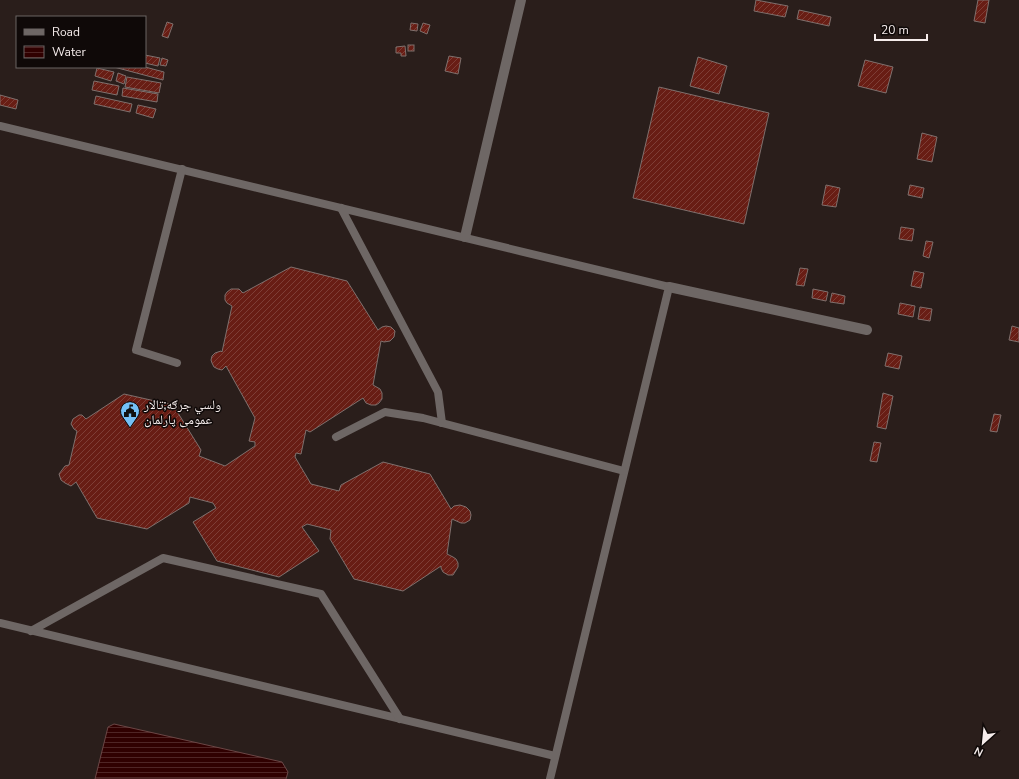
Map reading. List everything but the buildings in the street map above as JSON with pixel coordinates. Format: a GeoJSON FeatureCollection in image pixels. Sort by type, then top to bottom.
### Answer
{"type":"FeatureCollection","features":[{"type":"Feature","properties":{"kind":"street"},"geometry":{"type":"LineString","coordinates":[[465,237],[521,0]]}},
{"type":"Feature","properties":{"kind":"street"},"geometry":{"type":"LineString","coordinates":[[668,287],[867,330]]}},
{"type":"Feature","properties":{"kind":"lane"},"geometry":{"type":"LineString","coordinates":[[0,126],[668,287],[550,779]]}},
{"type":"Feature","properties":{"kind":"lane"},"geometry":{"type":"LineString","coordinates":[[177,363],[136,350],[182,170]]}},
{"type":"Feature","properties":{"kind":"lane"},"geometry":{"type":"LineString","coordinates":[[341,208],[438,392],[442,423]]}},
{"type":"Feature","properties":{"kind":"lane"},"geometry":{"type":"LineString","coordinates":[[336,437],[385,412],[423,418],[624,471]]}},
{"type":"Feature","properties":{"kind":"lane"},"geometry":{"type":"LineString","coordinates":[[31,631],[163,558],[321,594],[400,719]]}},
{"type":"Feature","properties":{"kind":"lane"},"geometry":{"type":"LineString","coordinates":[[0,623],[555,756]]}},
{"type":"Feature","properties":{"kind":"water"},"geometry":{"type":"Polygon","coordinates":[[[114,724],[282,762],[288,772],[286,779],[95,779],[108,727],[114,724]]]}},
{"type":"Feature","properties":{"kind":"place","name":"ولسي جرګه;تالار عمومی پارلمان"},"geometry":{"type":"Point","coordinates":[130,428]}}]}
